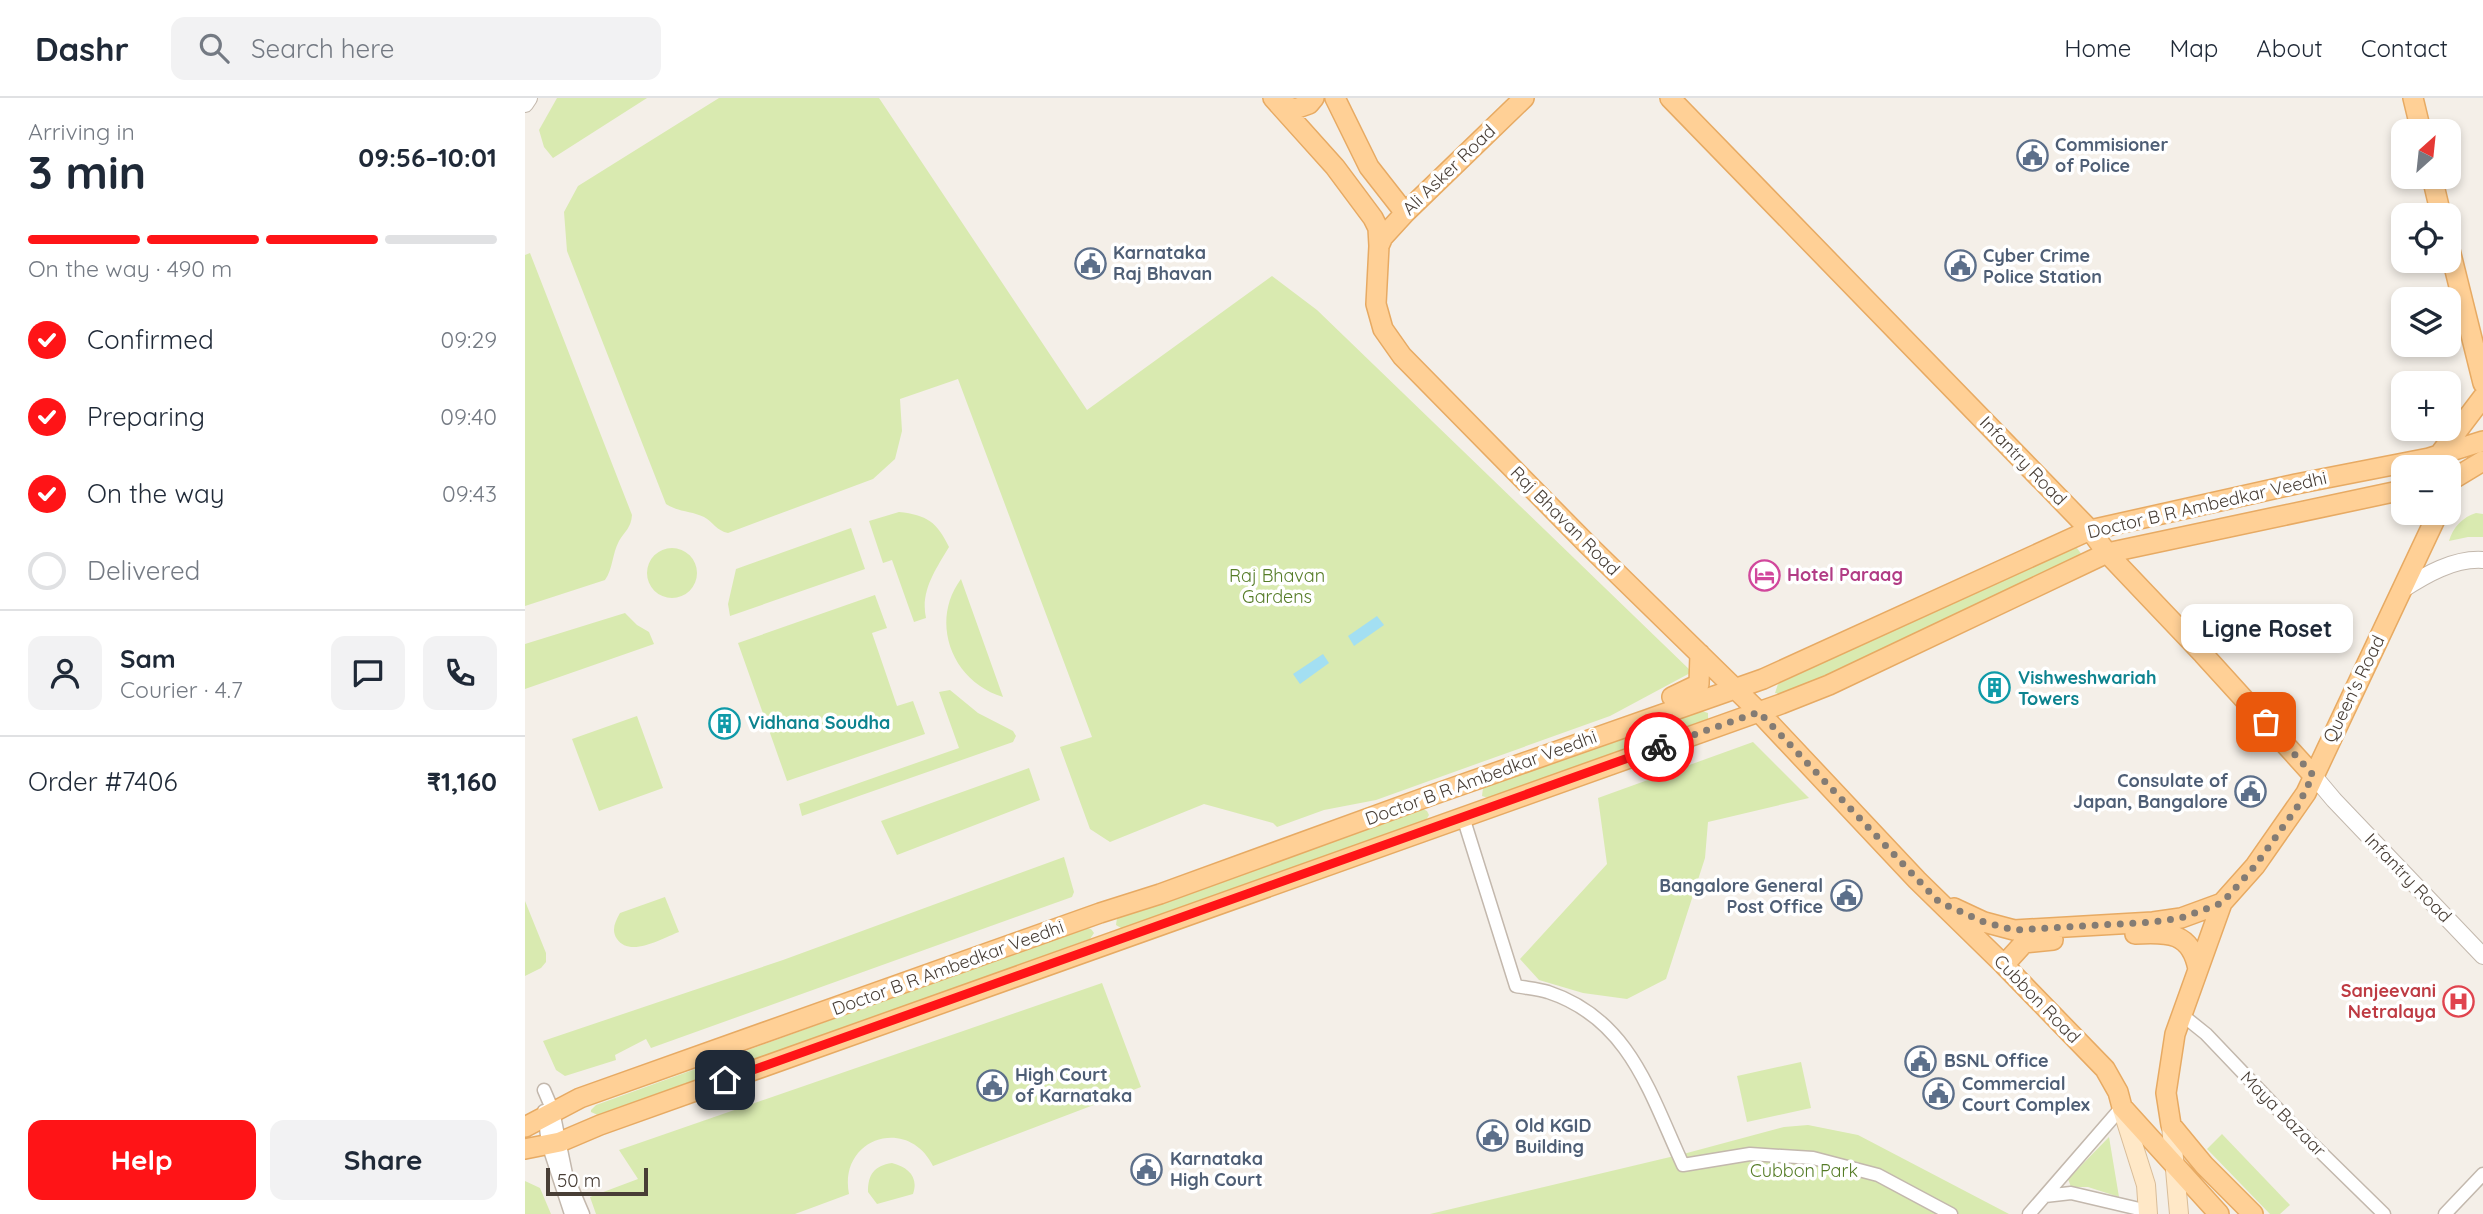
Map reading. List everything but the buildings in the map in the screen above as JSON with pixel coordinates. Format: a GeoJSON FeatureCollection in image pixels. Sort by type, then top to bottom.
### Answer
{"type":"FeatureCollection","features":[{"type":"Feature","properties":{"kind":"main road"},"geometry":{"type":"LineString","coordinates":[[1275,101],[1295,109],[1309,104],[1314,98]]}},
{"type":"Feature","properties":{"kind":"main road"},"geometry":{"type":"LineString","coordinates":[[1335,98],[1369,167],[1405,213]]}},
{"type":"Feature","properties":{"kind":"main road","name":"Ali Asker Road"},"geometry":{"type":"LineString","coordinates":[[1379,246],[1383,237],[1405,213],[1524,98]]}},
{"type":"Feature","properties":{"kind":"main road","name":"Infantry Road"},"geometry":{"type":"LineString","coordinates":[[1669,98],[2090,530],[2107,553],[2313,775]]}},
{"type":"Feature","properties":{"kind":"main road"},"geometry":{"type":"LineString","coordinates":[[2413,98],[2417,119]]}},
{"type":"Feature","properties":{"kind":"main road","name":"Raj Bhavan Road"},"geometry":{"type":"LineString","coordinates":[[1275,101],[1335,167],[1378,228],[1376,304],[1383,329],[1402,356],[1759,712],[1939,902]]}},
{"type":"Feature","properties":{"kind":"main road"},"geometry":{"type":"LineString","coordinates":[[2456,273],[2483,383]]}},
{"type":"Feature","properties":{"kind":"main road"},"geometry":{"type":"LineString","coordinates":[[2445,455],[2483,397]]}},
{"type":"Feature","properties":{"kind":"main road","name":"Doctor B R Ambedkar Veedhi"},"geometry":{"type":"LineString","coordinates":[[2454,455],[2483,441]]}},
{"type":"Feature","properties":{"kind":"main road"},"geometry":{"type":"LineString","coordinates":[[2461,474],[2483,461]]}},
{"type":"Feature","properties":{"kind":"main road","name":"Doctor B R Ambedkar Veedhi"},"geometry":{"type":"LineString","coordinates":[[525,1127],[580,1098],[1160,894],[1655,715],[1763,679],[2090,530],[2391,471]]}},
{"type":"Feature","properties":{"kind":"main road","name":"Doctor B R Ambedkar Veedhi"},"geometry":{"type":"LineString","coordinates":[[525,1149],[554,1143],[1759,712],[1829,685],[2107,553],[2391,493]]}},
{"type":"Feature","properties":{"kind":"main road","name":"Queen's Road"},"geometry":{"type":"LineString","coordinates":[[2179,1214],[2166,1093],[2181,1014],[2222,903],[2255,866],[2298,806],[2432,525]]}},
{"type":"Feature","properties":{"kind":"main road"},"geometry":{"type":"LineString","coordinates":[[1655,715],[1669,698],[1699,684],[1700,654]]}},
{"type":"Feature","properties":{"kind":"main road"},"geometry":{"type":"LineString","coordinates":[[1464,817],[1469,782]]}},
{"type":"Feature","properties":{"kind":"main road"},"geometry":{"type":"LineString","coordinates":[[1435,793],[1464,817]]}},
{"type":"Feature","properties":{"kind":"main road"},"geometry":{"type":"LineString","coordinates":[[1939,902],[1984,922],[2014,930],[2153,922],[2181,918],[2222,903]]}},
{"type":"Feature","properties":{"kind":"main road","name":"Cubbon Road"},"geometry":{"type":"LineString","coordinates":[[1939,902],[2105,1069],[2118,1092],[2146,1185],[2148,1210]]}},
{"type":"Feature","properties":{"kind":"main road"},"geometry":{"type":"LineString","coordinates":[[2004,965],[2019,946],[2030,941],[2155,933],[2177,936],[2186,941],[2195,953],[2198,969]]}},
{"type":"Feature","properties":{"kind":"main road","name":"Cubbon Road"},"geometry":{"type":"LineString","coordinates":[[2122,1107],[2219,1214]]}},
{"type":"Feature","properties":{"kind":"main road"},"geometry":{"type":"LineString","coordinates":[[2171,1125],[2204,1165],[2253,1214]]}},
{"type":"Feature","properties":{"kind":"street"},"geometry":{"type":"LineString","coordinates":[[525,104],[529,98]]}},
{"type":"Feature","properties":{"kind":"street"},"geometry":{"type":"LineString","coordinates":[[2402,590],[2429,573],[2483,560]]}},
{"type":"Feature","properties":{"kind":"street","name":"Infantry Road"},"geometry":{"type":"LineString","coordinates":[[2313,775],[2341,808],[2483,956]]}},
{"type":"Feature","properties":{"kind":"street"},"geometry":{"type":"LineString","coordinates":[[1464,817],[1516,986],[1547,992],[1570,1003],[1599,1020],[1619,1038],[1635,1062],[1683,1164],[1750,1154],[1813,1158],[1878,1175],[1951,1214]]}},
{"type":"Feature","properties":{"kind":"street","name":"Maya Bazaar"},"geometry":{"type":"LineString","coordinates":[[2181,1014],[2206,1034],[2290,1122],[2384,1214]]}},
{"type":"Feature","properties":{"kind":"street"},"geometry":{"type":"LineString","coordinates":[[2029,1214],[2122,1107]]}},
{"type":"Feature","properties":{"kind":"street"},"geometry":{"type":"LineString","coordinates":[[548,1114],[571,1214]]}},
{"type":"Feature","properties":{"kind":"street"},"geometry":{"type":"LineString","coordinates":[[554,1143],[583,1214]]}},
{"type":"Feature","properties":{"kind":"street"},"geometry":{"type":"LineString","coordinates":[[2445,1214],[2483,1174]]}},
{"type":"Feature","properties":{"kind":"street"},"geometry":{"type":"LineString","coordinates":[[2045,1196],[2071,1194],[2148,1210]]}},
{"type":"Feature","properties":{"kind":"green space"},"geometry":{"type":"Polygon","coordinates":[[[557,98],[647,98],[553,158],[544,147],[539,130],[557,98]]]}},
{"type":"Feature","properties":{"kind":"green space","name":"Raj Bhavan Gardens"},"geometry":{"type":"Polygon","coordinates":[[[719,98],[879,98],[1087,410],[1272,276],[1317,310],[1692,672],[1610,716],[1376,800],[1324,810],[1277,827],[1273,823],[1204,804],[1110,842],[1090,829],[1060,747],[1092,737],[958,379],[900,399],[902,431],[895,459],[873,479],[728,533],[704,517],[666,504],[567,251],[564,212],[578,186],[719,98]]]}},
{"type":"Feature","properties":{"kind":"green space"},"geometry":{"type":"Polygon","coordinates":[[[530,253],[632,515],[605,580],[525,606],[525,255],[530,253]]]}},
{"type":"Feature","properties":{"kind":"green space"},"geometry":{"type":"Polygon","coordinates":[[[899,512],[917,515],[930,521],[940,531],[949,547],[927,589],[926,618],[914,622],[892,560],[883,563],[869,521],[899,512]]]}},
{"type":"Feature","properties":{"kind":"green space"},"geometry":{"type":"Polygon","coordinates":[[[2476,513],[2483,514],[2483,537],[2449,541],[2458,525],[2461,525],[2467,517],[2476,513]]]}},
{"type":"Feature","properties":{"kind":"green space"},"geometry":{"type":"Polygon","coordinates":[[[851,528],[865,569],[730,616],[728,604],[736,569],[851,528]]]}},
{"type":"Feature","properties":{"kind":"green space"},"geometry":{"type":"Polygon","coordinates":[[[2074,544],[2082,555],[1783,695],[1775,693],[1778,684],[2074,544]]]}},
{"type":"Feature","properties":{"kind":"green space"},"geometry":{"type":"Polygon","coordinates":[[[672,548],[690,555],[697,573],[690,591],[672,598],[654,591],[647,573],[654,555],[672,548]]]}},
{"type":"Feature","properties":{"kind":"green space"},"geometry":{"type":"Polygon","coordinates":[[[961,579],[1003,697],[970,678],[951,648],[947,613],[961,579]]]}},
{"type":"Feature","properties":{"kind":"green space"},"geometry":{"type":"Polygon","coordinates":[[[875,595],[887,628],[872,633],[897,706],[913,701],[925,734],[787,781],[738,643],[875,595]]]}},
{"type":"Feature","properties":{"kind":"green space"},"geometry":{"type":"Polygon","coordinates":[[[625,613],[649,632],[654,644],[525,689],[525,644],[625,613]]]}},
{"type":"Feature","properties":{"kind":"green space"},"geometry":{"type":"Polygon","coordinates":[[[950,690],[978,713],[1013,731],[1016,736],[1013,742],[802,816],[799,804],[959,748],[939,692],[950,690]]]}},
{"type":"Feature","properties":{"kind":"green space"},"geometry":{"type":"Polygon","coordinates":[[[1702,711],[1708,713],[1708,720],[1488,798],[1482,796],[1483,788],[1702,711]]]}},
{"type":"Feature","properties":{"kind":"green space"},"geometry":{"type":"Polygon","coordinates":[[[637,716],[663,788],[599,811],[572,739],[637,716]]]}},
{"type":"Feature","properties":{"kind":"green space"},"geometry":{"type":"Polygon","coordinates":[[[1753,742],[1809,798],[1708,822],[1705,858],[1666,979],[1627,999],[1583,993],[1539,980],[1520,959],[1607,864],[1598,798],[1753,742]]]}},
{"type":"Feature","properties":{"kind":"green space"},"geometry":{"type":"Polygon","coordinates":[[[1029,768],[1040,800],[897,855],[881,821],[1029,768]]]}},
{"type":"Feature","properties":{"kind":"green space"},"geometry":{"type":"Polygon","coordinates":[[[1423,809],[1429,815],[1426,820],[1124,928],[1116,925],[1117,918],[1121,916],[1423,809]]]}},
{"type":"Feature","properties":{"kind":"green space"},"geometry":{"type":"Polygon","coordinates":[[[1064,857],[1074,892],[1072,897],[651,1048],[646,1039],[615,1055],[616,1060],[565,1076],[556,1070],[543,1041],[783,960],[1064,857]]]}},
{"type":"Feature","properties":{"kind":"green space"},"geometry":{"type":"Polygon","coordinates":[[[665,897],[679,932],[638,947],[630,947],[617,939],[614,929],[620,913],[665,897]]]}},
{"type":"Feature","properties":{"kind":"green space"},"geometry":{"type":"Polygon","coordinates":[[[525,901],[546,953],[546,962],[541,968],[525,976],[525,901]]]}},
{"type":"Feature","properties":{"kind":"green space"},"geometry":{"type":"Polygon","coordinates":[[[1085,928],[1094,933],[1090,939],[600,1116],[591,1112],[596,1105],[1085,928]]]}},
{"type":"Feature","properties":{"kind":"green space"},"geometry":{"type":"Polygon","coordinates":[[[1102,983],[1141,1087],[933,1166],[922,1150],[908,1141],[893,1138],[877,1140],[864,1147],[854,1159],[848,1175],[849,1194],[795,1214],[596,1214],[590,1197],[638,1179],[619,1150],[1102,983]]]}},
{"type":"Feature","properties":{"kind":"green space"},"geometry":{"type":"Polygon","coordinates":[[[1801,1062],[1811,1108],[1747,1122],[1737,1076],[1801,1062]]]}},
{"type":"Feature","properties":{"kind":"green space","name":"Cubbon Park"},"geometry":{"type":"Polygon","coordinates":[[[1808,1125],[1858,1135],[2009,1214],[1430,1214],[1784,1127],[1808,1125]]]}},
{"type":"Feature","properties":{"kind":"green space"},"geometry":{"type":"Polygon","coordinates":[[[2222,1134],[2290,1205],[2280,1214],[2270,1214],[2207,1149],[2222,1134]]]}},
{"type":"Feature","properties":{"kind":"green space"},"geometry":{"type":"Polygon","coordinates":[[[2109,1137],[2119,1197],[2088,1187],[2071,1187],[2068,1179],[2109,1137]]]}},
{"type":"Feature","properties":{"kind":"green space"},"geometry":{"type":"Polygon","coordinates":[[[892,1163],[911,1174],[915,1183],[913,1194],[877,1204],[868,1192],[869,1180],[876,1169],[892,1163]]]}},
{"type":"Feature","properties":{"kind":"green space"},"geometry":{"type":"Polygon","coordinates":[[[525,1181],[540,1188],[551,1214],[525,1214],[525,1181]]]}},
{"type":"Feature","properties":{"kind":"water"},"geometry":{"type":"Polygon","coordinates":[[[1377,616],[1384,625],[1354,646],[1348,636],[1377,616]]]}},
{"type":"Feature","properties":{"kind":"water"},"geometry":{"type":"Polygon","coordinates":[[[1323,654],[1329,663],[1300,684],[1293,674],[1323,654]]]}},
{"type":"Feature","properties":{"kind":"way so far"},"geometry":{"type":"LineString","coordinates":[[1659,747],[1759,712],[1939,902],[1984,922],[2014,930],[2153,922],[2181,918],[2222,903],[2255,866],[2298,806],[2313,775],[2266,722]]}},
{"type":"Feature","properties":{"kind":"place","name":"Commisioner of Police"},"geometry":{"type":"Point","coordinates":[2032,155]}},
{"type":"Feature","properties":{"kind":"place","name":"Karnataka Raj Bhavan"},"geometry":{"type":"Point","coordinates":[1090,263]}},
{"type":"Feature","properties":{"kind":"place","name":"Cyber Crime Police Station"},"geometry":{"type":"Point","coordinates":[1960,266]}},
{"type":"Feature","properties":{"kind":"place","name":"Hotel Paraag"},"geometry":{"type":"Point","coordinates":[1764,575]}},
{"type":"Feature","properties":{"kind":"place","name":"Vishweshwariah Towers"},"geometry":{"type":"Point","coordinates":[1995,688]}},
{"type":"Feature","properties":{"kind":"place","name":"Ligne Roset"},"geometry":{"type":"Point","coordinates":[2266,722]}},
{"type":"Feature","properties":{"kind":"place","name":"Vidhana Soudha"},"geometry":{"type":"Point","coordinates":[725,723]}},
{"type":"Feature","properties":{"kind":"place","name":"Consulate of Japan, Bangalore"},"geometry":{"type":"Point","coordinates":[2251,791]}},
{"type":"Feature","properties":{"kind":"place","name":"Bangalore General Post Office"},"geometry":{"type":"Point","coordinates":[1846,896]}},
{"type":"Feature","properties":{"kind":"place","name":"Sanjeevani Netralaya"},"geometry":{"type":"Point","coordinates":[2459,1001]}},
{"type":"Feature","properties":{"kind":"place","name":"BSNL Office"},"geometry":{"type":"Point","coordinates":[1921,1061]}},
{"type":"Feature","properties":{"kind":"place","name":"High Court of Karnataka"},"geometry":{"type":"Point","coordinates":[992,1085]}},
{"type":"Feature","properties":{"kind":"place","name":"Commercial Court Complex"},"geometry":{"type":"Point","coordinates":[1939,1094]}},
{"type":"Feature","properties":{"kind":"place","name":"Old KGID Building"},"geometry":{"type":"Point","coordinates":[1492,1136]}},
{"type":"Feature","properties":{"kind":"place","name":"Karnataka High Court"},"geometry":{"type":"Point","coordinates":[1147,1169]}},
{"type":"Feature","properties":{"kind":"route"},"geometry":{"type":"LineString","coordinates":[[725,1080],[1659,747]]}}]}
